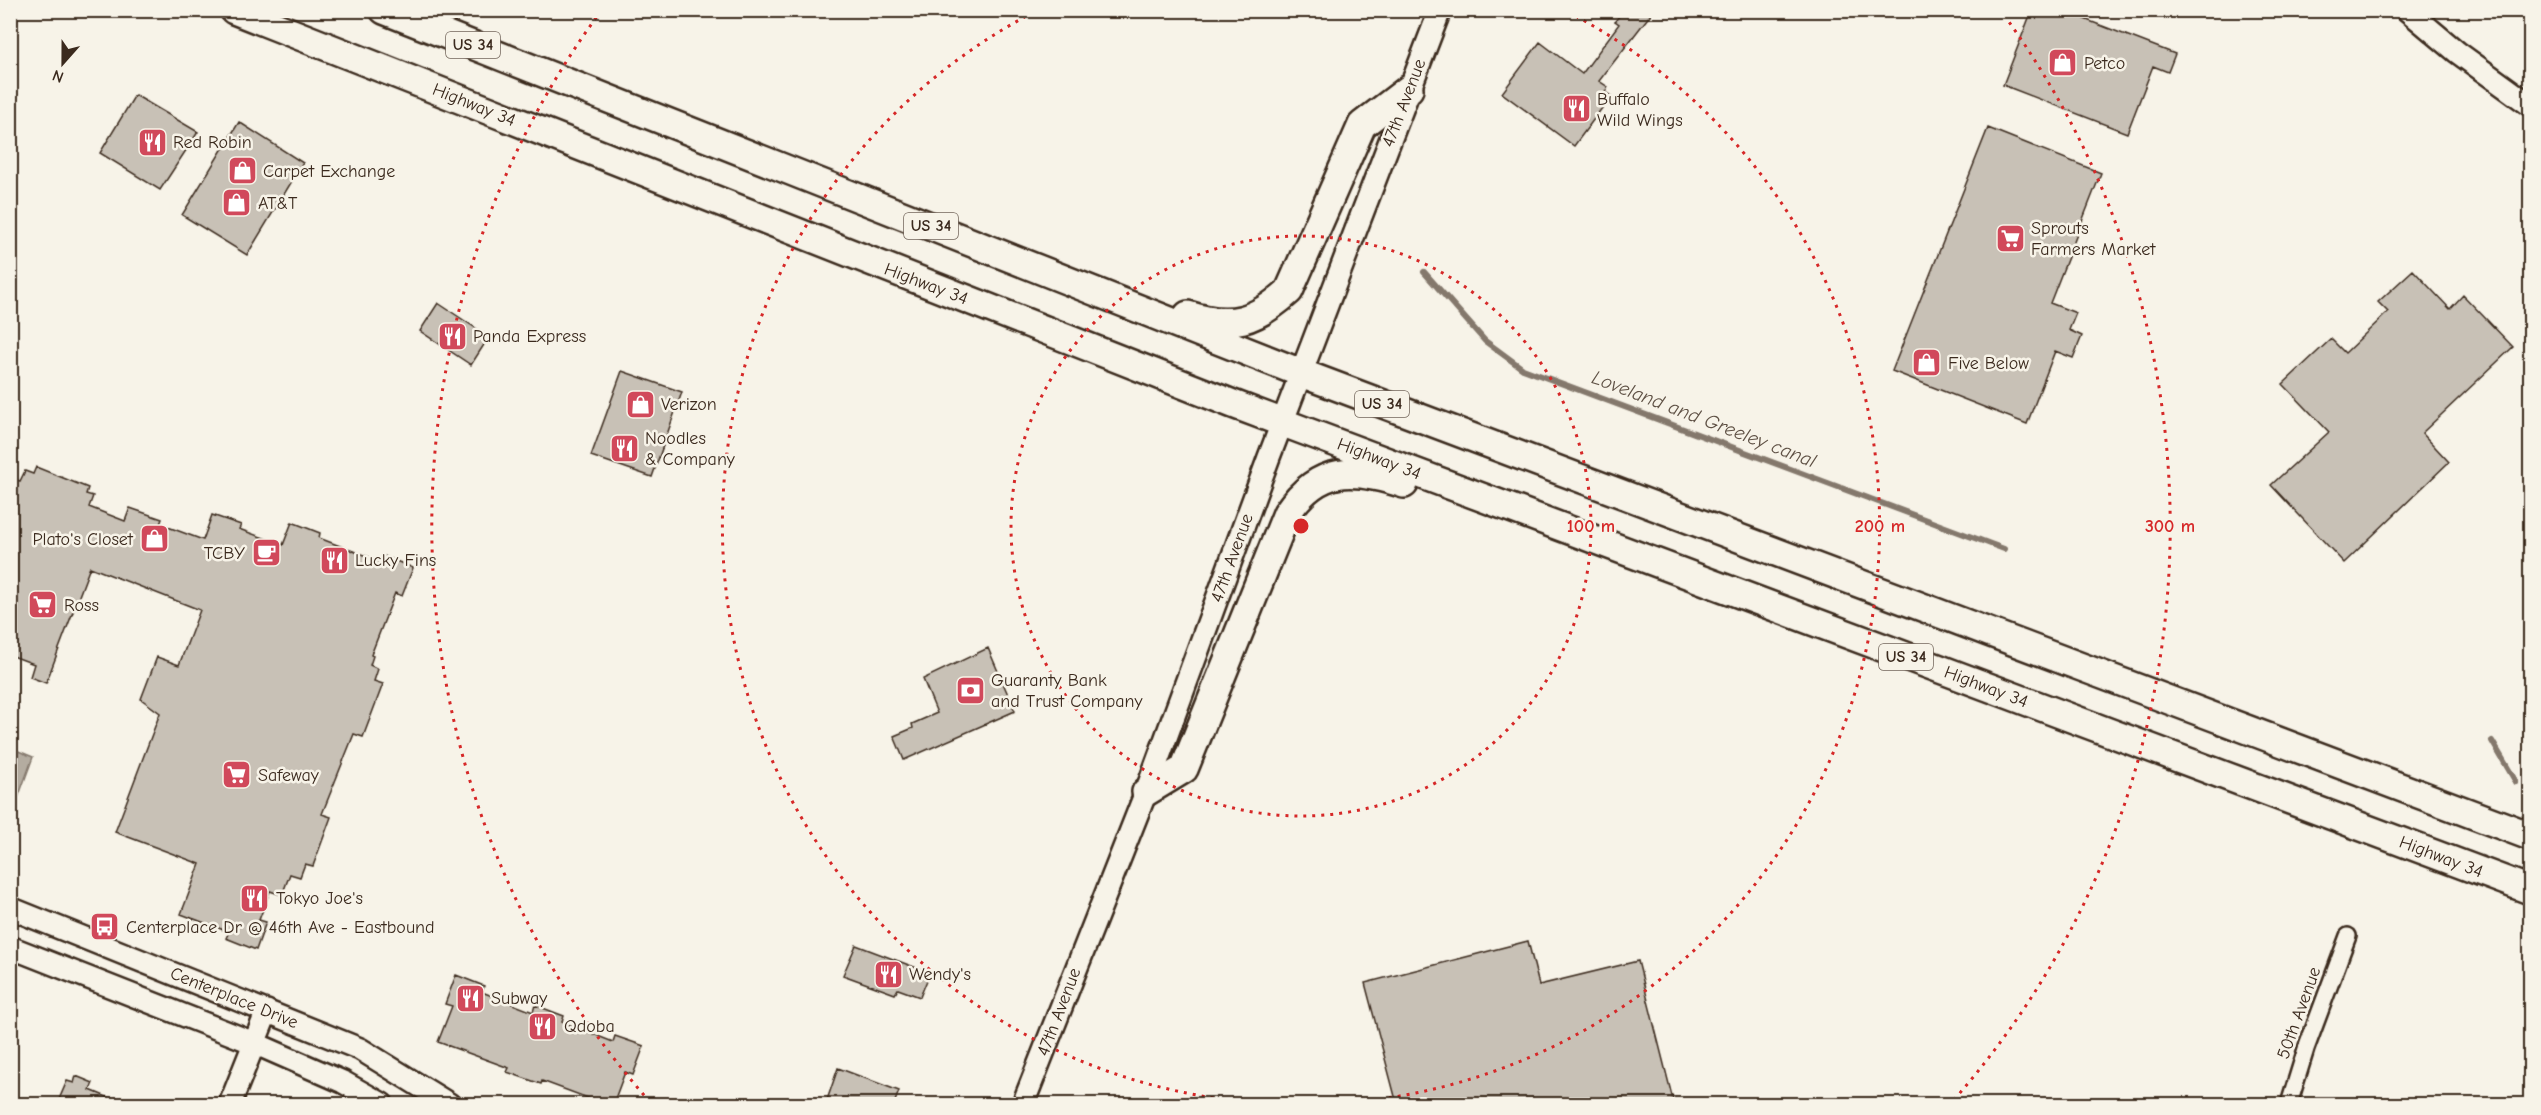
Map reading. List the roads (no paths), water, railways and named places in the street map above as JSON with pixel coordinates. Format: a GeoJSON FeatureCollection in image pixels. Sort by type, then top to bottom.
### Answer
{"type":"FeatureCollection","features":[{"type":"Feature","properties":{"kind":"highway","name":"Highway 34"},"geometry":{"type":"LineString","coordinates":[[234,10],[796,233],[1282,422],[2530,890]]}},
{"type":"Feature","properties":{"kind":"highway","name":"US 34"},"geometry":{"type":"LineString","coordinates":[[384,10],[1301,373],[2530,836]]}},
{"type":"Feature","properties":{"kind":"highway"},"geometry":{"type":"LineString","coordinates":[[1024,263],[1193,317],[1222,323],[1244,321],[1272,306],[1289,291],[1362,125],[1409,88]]}},
{"type":"Feature","properties":{"kind":"highway"},"geometry":{"type":"LineString","coordinates":[[1146,792],[1184,769],[1287,513],[1296,498],[1316,480],[1340,474],[1365,474],[1390,480],[1653,562]]}},
{"type":"Feature","properties":{"kind":"main road","name":"47th Avenue"},"geometry":{"type":"LineString","coordinates":[[1023,1104],[1146,792],[1282,422],[1440,10]]}},
{"type":"Feature","properties":{"kind":"main road"},"geometry":{"type":"LineString","coordinates":[[2407,10],[2457,52],[2530,105]]}},
{"type":"Feature","properties":{"kind":"main road","name":"Centerplace Drive"},"geometry":{"type":"LineString","coordinates":[[10,908],[360,1049],[449,1104]]}},
{"type":"Feature","properties":{"kind":"main road","name":"Centerplace Drive"},"geometry":{"type":"LineString","coordinates":[[10,947],[254,1043],[343,1082],[382,1104]]}},
{"type":"Feature","properties":{"kind":"main road"},"geometry":{"type":"LineString","coordinates":[[230,1104],[267,1011]]}},
{"type":"Feature","properties":{"kind":"street","name":"50th Avenue"},"geometry":{"type":"LineString","coordinates":[[2289,1104],[2306,1049],[2348,936]]}},
{"type":"Feature","properties":{"kind":"waterway","name":"Loveland and Greeley canal"},"geometry":{"type":"LineString","coordinates":[[1424,272],[1485,341],[1523,369],[2004,549]]}},
{"type":"Feature","properties":{"kind":"waterway","name":"Loveland and Greeley canal"},"geometry":{"type":"LineString","coordinates":[[2492,741],[2516,782]]}},
{"type":"Feature","properties":{"kind":"place","name":"Petco"},"geometry":{"type":"Point","coordinates":[2063,63]}},
{"type":"Feature","properties":{"kind":"place","name":"Buffalo Wild Wings"},"geometry":{"type":"Point","coordinates":[1576,109]}},
{"type":"Feature","properties":{"kind":"place","name":"Red Robin"},"geometry":{"type":"Point","coordinates":[152,142]}},
{"type":"Feature","properties":{"kind":"place","name":"Carpet Exchange"},"geometry":{"type":"Point","coordinates":[242,171]}},
{"type":"Feature","properties":{"kind":"place","name":"AT&T"},"geometry":{"type":"Point","coordinates":[237,203]}},
{"type":"Feature","properties":{"kind":"place","name":"Sprouts Farmers Market"},"geometry":{"type":"Point","coordinates":[2010,238]}},
{"type":"Feature","properties":{"kind":"place","name":"Panda Express"},"geometry":{"type":"Point","coordinates":[452,336]}},
{"type":"Feature","properties":{"kind":"place","name":"Five Below"},"geometry":{"type":"Point","coordinates":[1927,363]}},
{"type":"Feature","properties":{"kind":"place","name":"Verizon"},"geometry":{"type":"Point","coordinates":[640,404]}},
{"type":"Feature","properties":{"kind":"place","name":"Noodles & Company"},"geometry":{"type":"Point","coordinates":[624,448]}},
{"type":"Feature","properties":{"kind":"place","name":"Plato's Closet"},"geometry":{"type":"Point","coordinates":[154,539]}},
{"type":"Feature","properties":{"kind":"place","name":"TCBY"},"geometry":{"type":"Point","coordinates":[266,553]}},
{"type":"Feature","properties":{"kind":"place","name":"Lucky Fins"},"geometry":{"type":"Point","coordinates":[334,560]}},
{"type":"Feature","properties":{"kind":"place","name":"Ross"},"geometry":{"type":"Point","coordinates":[43,605]}},
{"type":"Feature","properties":{"kind":"place","name":"Guaranty Bank and Trust Company"},"geometry":{"type":"Point","coordinates":[970,690]}},
{"type":"Feature","properties":{"kind":"place","name":"Safeway"},"geometry":{"type":"Point","coordinates":[237,775]}},
{"type":"Feature","properties":{"kind":"place","name":"Tokyo Joe's"},"geometry":{"type":"Point","coordinates":[255,898]}},
{"type":"Feature","properties":{"kind":"place","name":"Centerplace Dr @ 46th Ave - Eastbound"},"geometry":{"type":"Point","coordinates":[105,927]}},
{"type":"Feature","properties":{"kind":"place","name":"Wendy's"},"geometry":{"type":"Point","coordinates":[888,974]}},
{"type":"Feature","properties":{"kind":"place","name":"Subway"},"geometry":{"type":"Point","coordinates":[470,998]}},
{"type":"Feature","properties":{"kind":"place","name":"Qdoba"},"geometry":{"type":"Point","coordinates":[543,1026]}}]}
